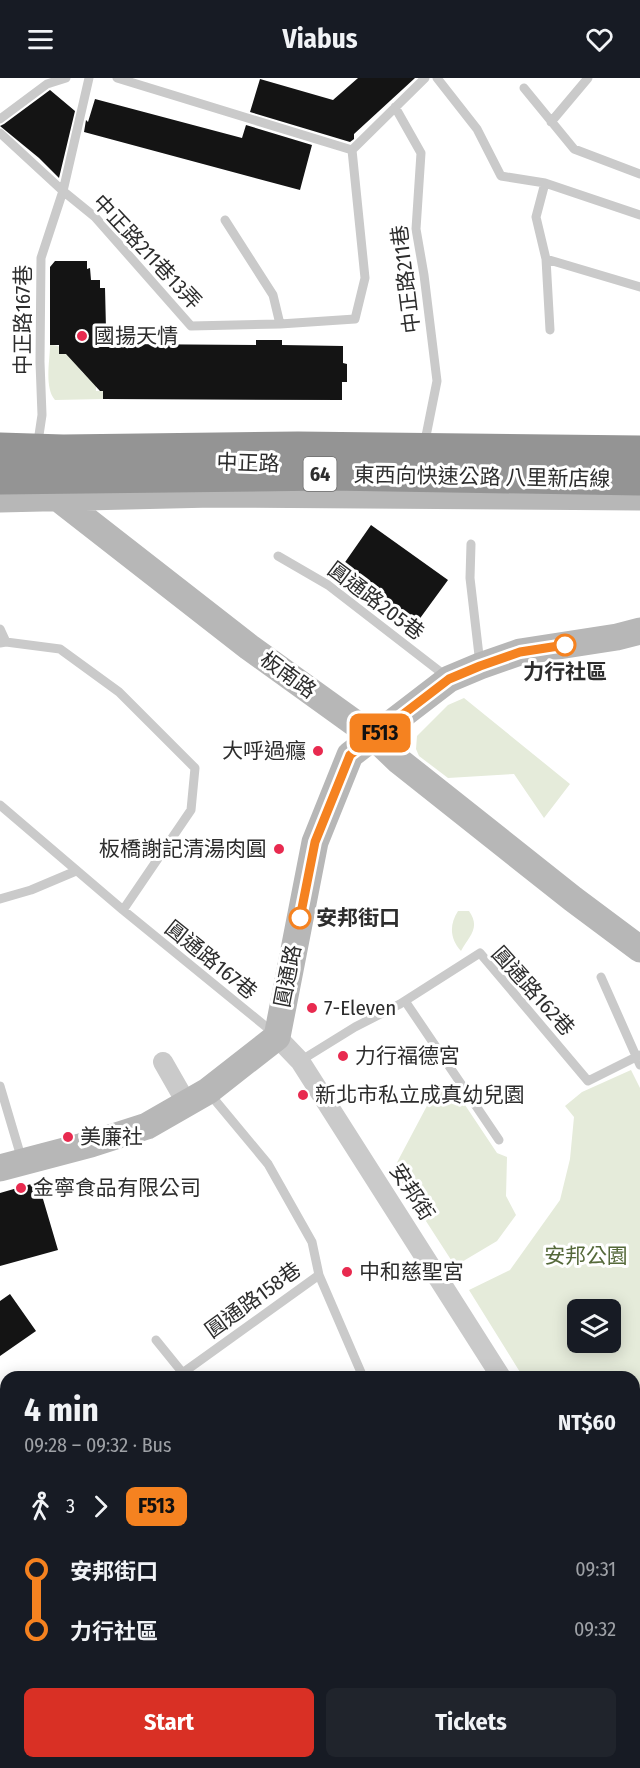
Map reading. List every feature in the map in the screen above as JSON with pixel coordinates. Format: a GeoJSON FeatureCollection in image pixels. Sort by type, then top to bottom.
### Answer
{"type":"FeatureCollection","features":[{"type":"Feature","properties":{"kind":"highway","name":"東西向快速公路 八里新店線"},"geometry":{"type":"LineString","coordinates":[[9,464],[63,451],[298,448],[640,452]]}},
{"type":"Feature","properties":{"kind":"highway","name":"東西向快速公路 八里新店線"},"geometry":{"type":"LineString","coordinates":[[9,464],[330,474],[640,479]]}},
{"type":"Feature","properties":{"kind":"main road","name":"中正路"},"geometry":{"type":"LineString","coordinates":[[0,436],[426,436],[486,439],[640,440]]}},
{"type":"Feature","properties":{"kind":"main road","name":"板南路"},"geometry":{"type":"LineString","coordinates":[[0,436],[9,464],[58,498],[249,647],[374,737],[399,761],[640,949]]}},
{"type":"Feature","properties":{"kind":"main road","name":"中正路"},"geometry":{"type":"LineString","coordinates":[[0,464],[82,465],[213,461],[318,465],[640,466]]}},
{"type":"Feature","properties":{"kind":"main road","name":"中正路"},"geometry":{"type":"LineString","coordinates":[[0,499],[213,494],[640,497]]}},
{"type":"Feature","properties":{"kind":"main road","name":"圓通路"},"geometry":{"type":"LineString","coordinates":[[11,1165],[91,1144],[147,1126],[197,1098],[277,1037],[315,842],[350,755],[449,679],[520,652],[617,637],[640,631]]}},
{"type":"Feature","properties":{"kind":"street","name":"安邦街"},"geometry":{"type":"LineString","coordinates":[[277,1037],[300,1061],[497,1371]]}},
{"type":"Feature","properties":{"kind":"street"},"geometry":{"type":"LineString","coordinates":[[163,1062],[197,1098]]}},
{"type":"Feature","properties":{"kind":"lane"},"geometry":{"type":"LineString","coordinates":[[0,119],[47,84],[66,78]]}},
{"type":"Feature","properties":{"kind":"lane","name":"中正路167巷"},"geometry":{"type":"LineString","coordinates":[[9,464],[39,435],[42,415],[40,258],[63,191],[89,78]]}},
{"type":"Feature","properties":{"kind":"lane"},"geometry":{"type":"LineString","coordinates":[[117,78],[352,150],[425,78]]}},
{"type":"Feature","properties":{"kind":"lane"},"geometry":{"type":"LineString","coordinates":[[436,78],[477,129],[501,176],[545,183],[640,215]]}},
{"type":"Feature","properties":{"kind":"lane"},"geometry":{"type":"LineString","coordinates":[[551,122],[588,78]]}},
{"type":"Feature","properties":{"kind":"lane"},"geometry":{"type":"LineString","coordinates":[[524,88],[574,148],[639,172]]}},
{"type":"Feature","properties":{"kind":"lane","name":"中正路211巷"},"geometry":{"type":"LineString","coordinates":[[395,107],[421,153],[416,229],[437,381],[426,436]]}},
{"type":"Feature","properties":{"kind":"lane"},"geometry":{"type":"LineString","coordinates":[[0,133],[63,191]]}},
{"type":"Feature","properties":{"kind":"lane","name":"中正路211巷13弄"},"geometry":{"type":"LineString","coordinates":[[63,191],[95,217],[191,326],[355,319],[365,278],[352,150]]}},
{"type":"Feature","properties":{"kind":"lane"},"geometry":{"type":"LineString","coordinates":[[545,183],[536,217],[546,259],[550,330]]}},
{"type":"Feature","properties":{"kind":"lane"},"geometry":{"type":"LineString","coordinates":[[225,220],[273,296],[280,324]]}},
{"type":"Feature","properties":{"kind":"lane"},"geometry":{"type":"LineString","coordinates":[[546,259],[640,287]]}},
{"type":"Feature","properties":{"kind":"lane"},"geometry":{"type":"LineString","coordinates":[[471,544],[470,578],[480,666]]}},
{"type":"Feature","properties":{"kind":"lane","name":"圓通路205巷"},"geometry":{"type":"LineString","coordinates":[[278,556],[328,585],[449,679]]}},
{"type":"Feature","properties":{"kind":"lane"},"geometry":{"type":"LineString","coordinates":[[0,629],[3,642],[60,649],[119,692],[195,768],[191,810],[123,910]]}},
{"type":"Feature","properties":{"kind":"lane","name":"圓通路167巷"},"geometry":{"type":"LineString","coordinates":[[0,805],[277,1037]]}},
{"type":"Feature","properties":{"kind":"lane"},"geometry":{"type":"LineString","coordinates":[[0,899],[32,890],[76,871]]}},
{"type":"Feature","properties":{"kind":"lane","name":"圓通路162巷"},"geometry":{"type":"LineString","coordinates":[[300,1061],[355,1027],[405,1001],[480,953],[588,1081],[639,1059]]}},
{"type":"Feature","properties":{"kind":"lane"},"geometry":{"type":"LineString","coordinates":[[602,977],[639,1059]]}},
{"type":"Feature","properties":{"kind":"lane"},"geometry":{"type":"LineString","coordinates":[[405,1001],[499,1140]]}},
{"type":"Feature","properties":{"kind":"lane"},"geometry":{"type":"LineString","coordinates":[[0,1086],[11,1165]]}},
{"type":"Feature","properties":{"kind":"lane","name":"圓通路158巷"},"geometry":{"type":"LineString","coordinates":[[187,1371],[319,1275],[312,1242],[267,1164],[197,1098]]}},
{"type":"Feature","properties":{"kind":"lane"},"geometry":{"type":"LineString","coordinates":[[319,1275],[360,1371]]}},
{"type":"Feature","properties":{"kind":"lane"},"geometry":{"type":"LineString","coordinates":[[156,1340],[179,1371]]}},
{"type":"Feature","properties":{"kind":"green space"},"geometry":{"type":"Polygon","coordinates":[[[50,345],[67,351],[84,374],[89,371],[96,378],[96,391],[103,391],[103,399],[55,400],[48,374],[50,345]]]}},
{"type":"Feature","properties":{"kind":"green space"},"geometry":{"type":"Polygon","coordinates":[[[464,698],[570,784],[544,818],[514,774],[448,778],[419,756],[416,749],[417,736],[448,705],[464,698]]]}},
{"type":"Feature","properties":{"kind":"green space"},"geometry":{"type":"Polygon","coordinates":[[[458,911],[469,911],[474,922],[473,932],[461,951],[452,932],[453,921],[458,911]]]}},
{"type":"Feature","properties":{"kind":"green space","name":"安邦公園"},"geometry":{"type":"Polygon","coordinates":[[[631,1070],[640,1088],[640,1371],[519,1371],[469,1290],[510,1270],[560,1200],[570,1159],[574,1117],[565,1106],[582,1092],[631,1070]]]}},
{"type":"Feature","properties":{"kind":"green space"},"geometry":{"type":"Polygon","coordinates":[[[451,1084],[497,1153],[507,1157],[506,1196],[516,1215],[497,1241],[455,1266],[393,1170],[429,1102],[451,1084]]]}},
{"type":"Feature","properties":{"kind":"building"},"geometry":{"type":"Polygon","coordinates":[[[358,78],[415,78],[354,134],[354,139],[350,142],[250,112],[260,79],[333,100],[358,78]]]}},
{"type":"Feature","properties":{"kind":"building"},"geometry":{"type":"Polygon","coordinates":[[[50,90],[75,111],[59,178],[0,126],[50,90]]]}},
{"type":"Feature","properties":{"kind":"building"},"geometry":{"type":"Polygon","coordinates":[[[95,99],[242,138],[246,125],[312,145],[300,190],[84,132],[86,120],[88,122],[95,99]]]}},
{"type":"Feature","properties":{"kind":"building"},"geometry":{"type":"Polygon","coordinates":[[[55,261],[87,261],[91,280],[100,280],[100,288],[105,288],[106,329],[120,344],[256,345],[256,340],[282,340],[282,345],[343,346],[343,363],[347,364],[347,382],[342,382],[342,400],[103,399],[103,391],[100,391],[66,354],[59,354],[59,345],[50,345],[50,267],[55,261]]]}},
{"type":"Feature","properties":{"kind":"building"},"geometry":{"type":"Polygon","coordinates":[[[371,525],[448,580],[410,632],[334,578],[371,525]]]}},
{"type":"Feature","properties":{"kind":"building"},"geometry":{"type":"Polygon","coordinates":[[[38,1182],[58,1250],[0,1266],[0,1193],[38,1182]]]}},
{"type":"Feature","properties":{"kind":"building"},"geometry":{"type":"Polygon","coordinates":[[[10,1294],[36,1331],[0,1356],[0,1301],[10,1294]]]}},
{"type":"Feature","properties":{"kind":"bus line","name":"F513"},"geometry":{"type":"LineString","coordinates":[[300,918],[315,842],[350,755],[449,679],[520,652],[565,645]]}},
{"type":"Feature","properties":{"kind":"place","name":"國揚天情"},"geometry":{"type":"Point","coordinates":[82,336]}},
{"type":"Feature","properties":{"kind":"place","name":"力行社區"},"geometry":{"type":"Point","coordinates":[565,645]}},
{"type":"Feature","properties":{"kind":"place","name":"大呼過癮"},"geometry":{"type":"Point","coordinates":[318,751]}},
{"type":"Feature","properties":{"kind":"place","name":"板橋謝記清湯肉圓"},"geometry":{"type":"Point","coordinates":[279,849]}},
{"type":"Feature","properties":{"kind":"place","name":"安邦街口"},"geometry":{"type":"Point","coordinates":[300,918]}},
{"type":"Feature","properties":{"kind":"place","name":"7-Eleven"},"geometry":{"type":"Point","coordinates":[312,1008]}},
{"type":"Feature","properties":{"kind":"place","name":"力行福德宮"},"geometry":{"type":"Point","coordinates":[343,1056]}},
{"type":"Feature","properties":{"kind":"place","name":"新北市私立成真幼兒園"},"geometry":{"type":"Point","coordinates":[303,1095]}},
{"type":"Feature","properties":{"kind":"place","name":"美廉社"},"geometry":{"type":"Point","coordinates":[68,1137]}},
{"type":"Feature","properties":{"kind":"place","name":"金寧食品有限公司"},"geometry":{"type":"Point","coordinates":[21,1188]}},
{"type":"Feature","properties":{"kind":"place","name":"中和慈聖宮"},"geometry":{"type":"Point","coordinates":[347,1272]}}]}
